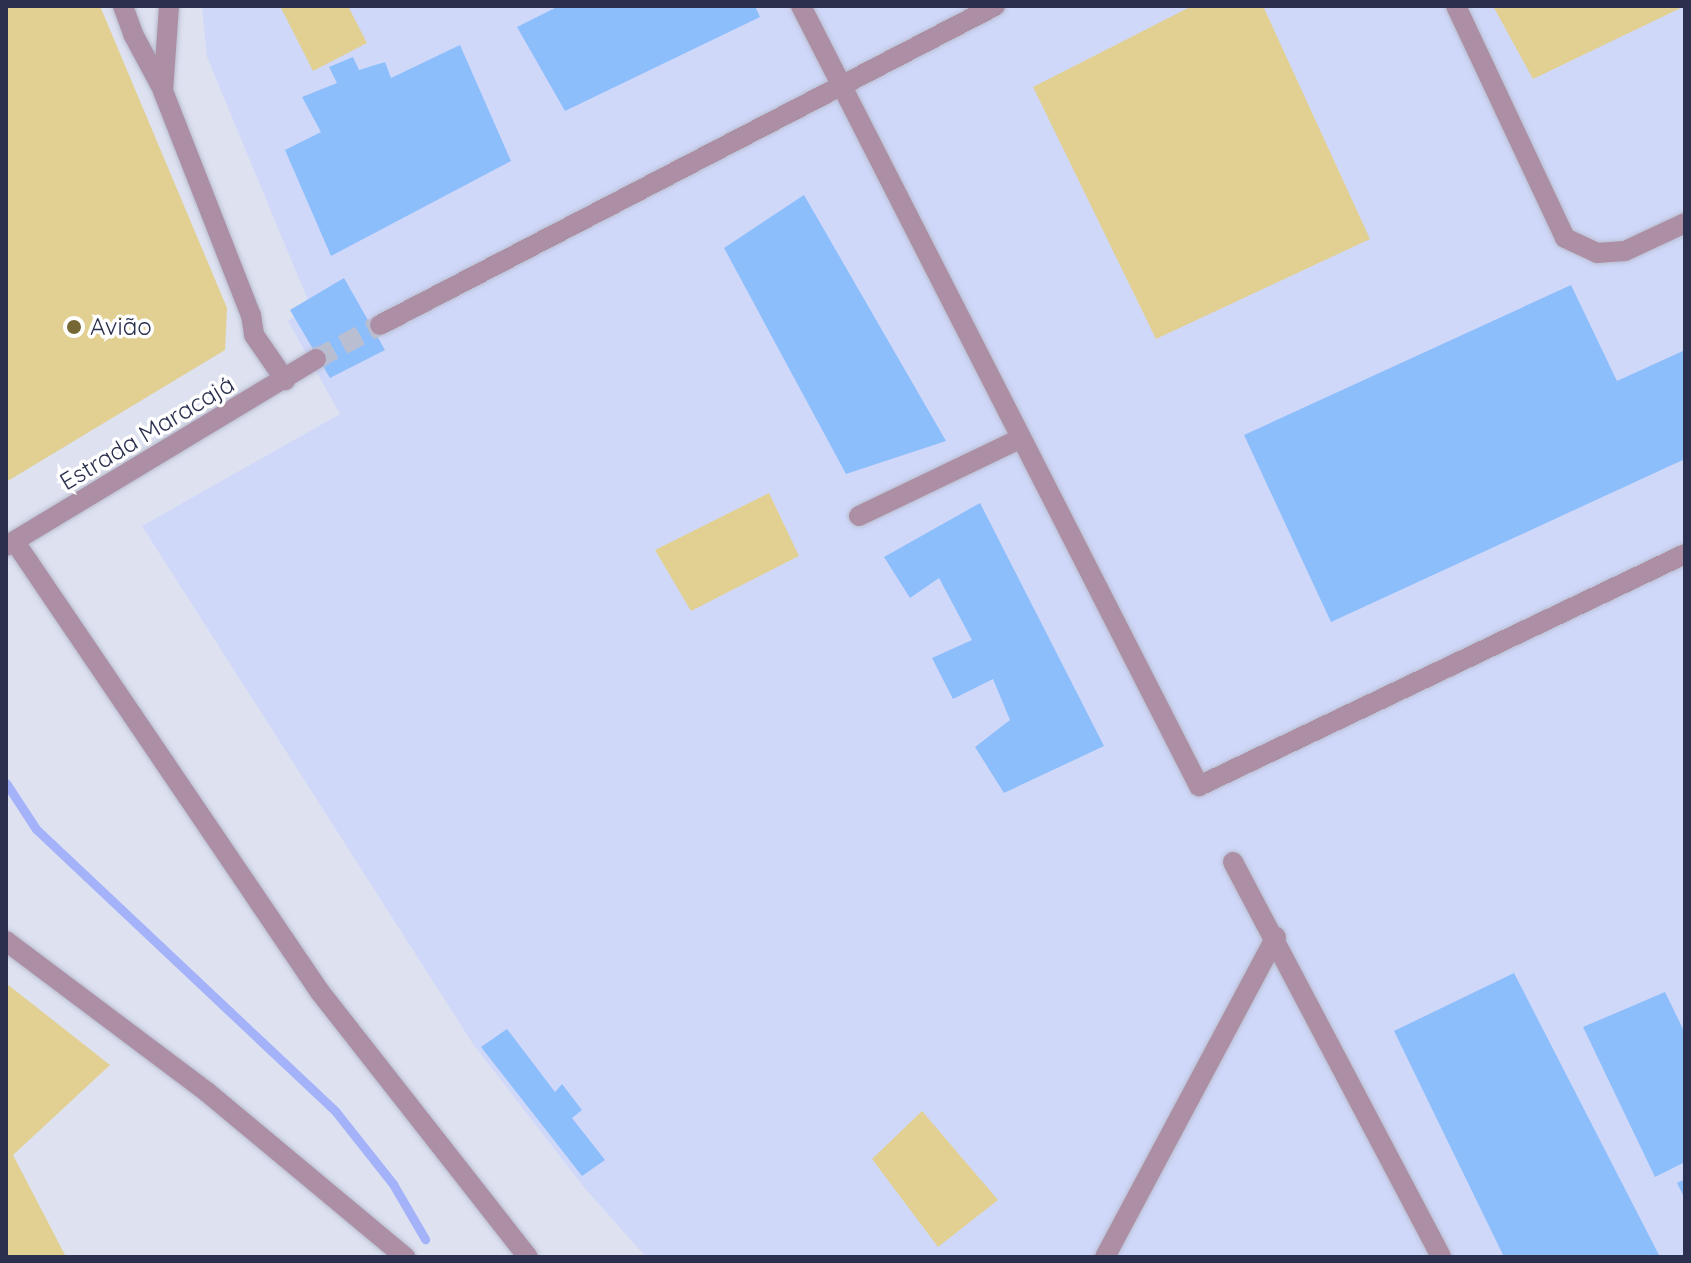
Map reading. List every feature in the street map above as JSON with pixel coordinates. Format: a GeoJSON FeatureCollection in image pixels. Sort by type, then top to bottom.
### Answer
{"type":"FeatureCollection","features":[{"type":"Feature","properties":{"kind":"street"},"geometry":{"type":"LineString","coordinates":[[123,6],[133,34],[163,91],[251,315],[254,335],[285,380]]}},
{"type":"Feature","properties":{"kind":"street"},"geometry":{"type":"LineString","coordinates":[[163,91],[169,6]]}},
{"type":"Feature","properties":{"kind":"street"},"geometry":{"type":"LineString","coordinates":[[801,6],[1199,786],[1685,554]]}},
{"type":"Feature","properties":{"kind":"street"},"geometry":{"type":"LineString","coordinates":[[380,325],[995,6]]}},
{"type":"Feature","properties":{"kind":"street"},"geometry":{"type":"LineString","coordinates":[[1456,6],[1565,238],[1597,253],[1625,251],[1685,223]]}},
{"type":"Feature","properties":{"kind":"street","name":"Estrada Maracajá"},"geometry":{"type":"LineString","coordinates":[[10,544],[314,360]]}},
{"type":"Feature","properties":{"kind":"street"},"geometry":{"type":"LineString","coordinates":[[859,516],[1020,439]]}},
{"type":"Feature","properties":{"kind":"street"},"geometry":{"type":"LineString","coordinates":[[1648,571],[1685,543]]}},
{"type":"Feature","properties":{"kind":"street"},"geometry":{"type":"LineString","coordinates":[[10,544],[320,992],[528,1257]]}},
{"type":"Feature","properties":{"kind":"street"},"geometry":{"type":"LineString","coordinates":[[1233,862],[1276,937],[1441,1257]]}},
{"type":"Feature","properties":{"kind":"street"},"geometry":{"type":"LineString","coordinates":[[1105,1257],[1276,937]]}},
{"type":"Feature","properties":{"kind":"street"},"geometry":{"type":"LineString","coordinates":[[6,941],[207,1092],[405,1257]]}},
{"type":"Feature","properties":{"kind":"shaded area"},"geometry":{"type":"Polygon","coordinates":[[[6,6],[100,6],[227,308],[225,350],[6,482],[6,6]]]}},
{"type":"Feature","properties":{"kind":"shaded area"},"geometry":{"type":"Polygon","coordinates":[[[202,6],[1685,6],[1685,1257],[646,1257],[583,1186],[473,1044],[142,526],[340,414],[288,321],[310,305],[207,57],[202,6]]]}},
{"type":"Feature","properties":{"kind":"shaded area"},"geometry":{"type":"Polygon","coordinates":[[[280,6],[348,6],[367,43],[313,71],[280,6]]]}},
{"type":"Feature","properties":{"kind":"shaded area"},"geometry":{"type":"Polygon","coordinates":[[[1192,6],[1263,6],[1370,239],[1156,339],[1033,87],[1192,6]]]}},
{"type":"Feature","properties":{"kind":"shaded area"},"geometry":{"type":"Polygon","coordinates":[[[1493,6],[1685,6],[1533,79],[1493,6]]]}},
{"type":"Feature","properties":{"kind":"shaded area"},"geometry":{"type":"Polygon","coordinates":[[[769,493],[799,556],[691,611],[655,550],[769,493]]]}},
{"type":"Feature","properties":{"kind":"shaded area"},"geometry":{"type":"Polygon","coordinates":[[[7,984],[110,1065],[13,1155],[66,1257],[6,1257],[7,984]]]}},
{"type":"Feature","properties":{"kind":"shaded area"},"geometry":{"type":"Polygon","coordinates":[[[922,1111],[998,1200],[938,1247],[872,1159],[922,1111]]]}},
{"type":"Feature","properties":{"kind":"building"},"geometry":{"type":"Polygon","coordinates":[[[559,6],[755,6],[760,17],[565,111],[517,27],[559,6]]]}},
{"type":"Feature","properties":{"kind":"building"},"geometry":{"type":"Polygon","coordinates":[[[460,45],[511,161],[331,256],[285,150],[321,132],[302,97],[337,83],[329,67],[353,57],[359,70],[385,62],[391,78],[460,45]]]}},
{"type":"Feature","properties":{"kind":"building"},"geometry":{"type":"Polygon","coordinates":[[[804,195],[946,441],[846,474],[724,248],[804,195]]]}},
{"type":"Feature","properties":{"kind":"building"},"geometry":{"type":"Polygon","coordinates":[[[344,278],[385,350],[330,378],[290,310],[344,278]]]}},
{"type":"Feature","properties":{"kind":"building"},"geometry":{"type":"Polygon","coordinates":[[[1571,285],[1617,381],[1685,350],[1685,459],[1331,622],[1244,435],[1571,285]]]}},
{"type":"Feature","properties":{"kind":"building"},"geometry":{"type":"Polygon","coordinates":[[[980,503],[1104,746],[1004,793],[975,747],[1010,720],[993,679],[953,699],[932,658],[972,640],[939,578],[910,598],[884,557],[980,503]]]}},
{"type":"Feature","properties":{"kind":"building"},"geometry":{"type":"Polygon","coordinates":[[[1514,973],[1660,1257],[1504,1257],[1394,1031],[1514,973]]]}},
{"type":"Feature","properties":{"kind":"building"},"geometry":{"type":"Polygon","coordinates":[[[1665,992],[1685,1033],[1685,1162],[1655,1177],[1583,1027],[1665,992]]]}},
{"type":"Feature","properties":{"kind":"building"},"geometry":{"type":"Polygon","coordinates":[[[507,1029],[555,1092],[562,1084],[582,1110],[572,1118],[605,1160],[582,1176],[481,1047],[507,1029]]]}},
{"type":"Feature","properties":{"kind":"building"},"geometry":{"type":"Polygon","coordinates":[[[1685,1179],[1685,1199],[1677,1183],[1685,1179]]]}},
{"type":"Feature","properties":{"kind":"waterway"},"geometry":{"type":"LineString","coordinates":[[6,783],[36,829],[336,1112],[393,1184],[425,1239]]}},
{"type":"Feature","properties":{"kind":"tunnel"},"geometry":{"type":"LineString","coordinates":[[316,359],[380,325]]}},
{"type":"Feature","properties":{"kind":"place","name":"Avião"},"geometry":{"type":"Point","coordinates":[74,327]}}]}
